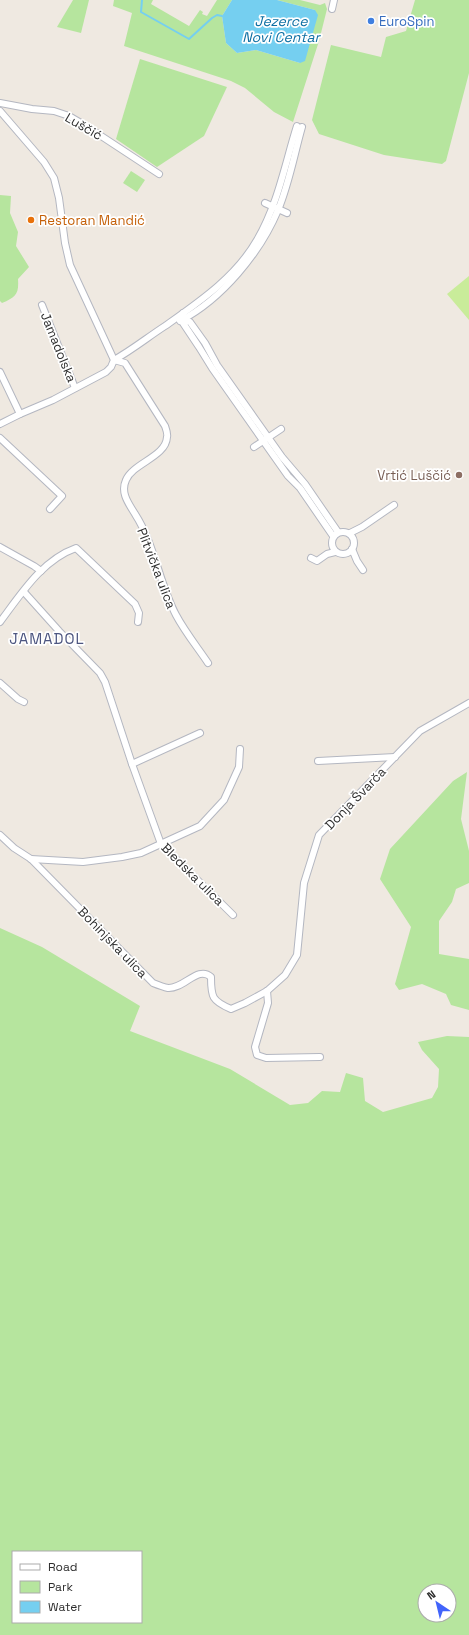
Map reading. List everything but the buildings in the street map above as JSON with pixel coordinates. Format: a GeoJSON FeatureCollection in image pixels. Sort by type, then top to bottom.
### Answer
{"type":"FeatureCollection","features":[{"type":"Feature","properties":{"kind":"street"},"geometry":{"type":"LineString","coordinates":[[332,9],[333,0]]}},
{"type":"Feature","properties":{"kind":"street","name":"Luščić"},"geometry":{"type":"LineString","coordinates":[[0,103],[32,109],[54,111],[69,116],[159,174]]}},
{"type":"Feature","properties":{"kind":"street"},"geometry":{"type":"LineString","coordinates":[[0,111],[44,162],[54,178],[59,198],[65,243],[70,265],[114,360],[112,367],[106,372],[53,400],[0,424]]}},
{"type":"Feature","properties":{"kind":"street"},"geometry":{"type":"LineString","coordinates":[[167,324],[181,320],[193,313],[221,290],[246,264],[261,243],[275,208],[299,126]]}},
{"type":"Feature","properties":{"kind":"street"},"geometry":{"type":"LineString","coordinates":[[264,203],[287,213]]}},
{"type":"Feature","properties":{"kind":"street"},"geometry":{"type":"LineString","coordinates":[[114,360],[127,353],[222,283],[242,261],[257,241],[275,208]]}},
{"type":"Feature","properties":{"kind":"street","name":"Jamadolska"},"geometry":{"type":"LineString","coordinates":[[42,305],[75,388]]}},
{"type":"Feature","properties":{"kind":"street"},"geometry":{"type":"LineString","coordinates":[[181,320],[183,313]]}},
{"type":"Feature","properties":{"kind":"street"},"geometry":{"type":"LineString","coordinates":[[190,322],[193,313]]}},
{"type":"Feature","properties":{"kind":"street"},"geometry":{"type":"LineString","coordinates":[[181,320],[190,322],[205,343],[217,365],[282,456],[312,494],[336,534]]}},
{"type":"Feature","properties":{"kind":"street"},"geometry":{"type":"LineString","coordinates":[[181,320],[212,368],[263,441],[336,534]]}},
{"type":"Feature","properties":{"kind":"street","name":"Plitvička ulica"},"geometry":{"type":"LineString","coordinates":[[114,360],[125,363],[165,426],[167,437],[162,450],[135,469],[126,480],[126,500],[146,533],[153,551],[159,575],[176,616],[208,663]]}},
{"type":"Feature","properties":{"kind":"street"},"geometry":{"type":"LineString","coordinates":[[0,372],[20,414]]}},
{"type":"Feature","properties":{"kind":"street"},"geometry":{"type":"LineString","coordinates":[[254,447],[281,429]]}},
{"type":"Feature","properties":{"kind":"street"},"geometry":{"type":"LineString","coordinates":[[0,438],[62,496],[50,509]]}},
{"type":"Feature","properties":{"kind":"street"},"geometry":{"type":"LineString","coordinates":[[352,536],[362,527],[394,505]]}},
{"type":"Feature","properties":{"kind":"street"},"geometry":{"type":"LineString","coordinates":[[345,531],[352,536],[355,544],[350,551],[340,554],[334,549],[331,542],[336,534],[345,531]]}},
{"type":"Feature","properties":{"kind":"street"},"geometry":{"type":"LineString","coordinates":[[0,547],[41,571]]}},
{"type":"Feature","properties":{"kind":"street"},"geometry":{"type":"LineString","coordinates":[[0,622],[41,571],[56,558],[76,548],[135,604],[139,613],[138,622]]}},
{"type":"Feature","properties":{"kind":"street"},"geometry":{"type":"LineString","coordinates":[[311,558],[317,560],[334,549]]}},
{"type":"Feature","properties":{"kind":"street"},"geometry":{"type":"LineString","coordinates":[[350,551],[363,570]]}},
{"type":"Feature","properties":{"kind":"street","name":"Bledska ulica"},"geometry":{"type":"LineString","coordinates":[[24,592],[59,631],[100,672],[105,682],[132,764],[161,844],[233,915]]}},
{"type":"Feature","properties":{"kind":"street"},"geometry":{"type":"LineString","coordinates":[[0,683],[18,699],[24,702]]}},
{"type":"Feature","properties":{"kind":"street","name":"Donja Švarča"},"geometry":{"type":"LineString","coordinates":[[267,991],[286,975],[297,954],[304,883],[319,835],[420,731],[469,703]]}},
{"type":"Feature","properties":{"kind":"street"},"geometry":{"type":"LineString","coordinates":[[132,764],[200,733]]}},
{"type":"Feature","properties":{"kind":"street"},"geometry":{"type":"LineString","coordinates":[[31,859],[83,862],[141,853],[200,826],[224,800],[239,767],[240,750]]}},
{"type":"Feature","properties":{"kind":"street"},"geometry":{"type":"LineString","coordinates":[[318,761],[395,757]]}},
{"type":"Feature","properties":{"kind":"street","name":"Bohinjska ulica"},"geometry":{"type":"LineString","coordinates":[[0,835],[14,848],[31,859],[153,983],[169,988],[181,985],[201,973],[207,974],[212,978],[211,993],[217,1004],[231,1009],[267,991]]}},
{"type":"Feature","properties":{"kind":"street"},"geometry":{"type":"LineString","coordinates":[[267,991],[268,1003],[255,1047],[257,1056],[266,1058],[320,1057]]}},
{"type":"Feature","properties":{"kind":"green space"},"geometry":{"type":"Polygon","coordinates":[[[73,0],[89,0],[81,33],[57,27],[73,0]]]}},
{"type":"Feature","properties":{"kind":"green space"},"geometry":{"type":"Polygon","coordinates":[[[114,0],[153,0],[151,4],[189,26],[200,10],[203,12],[202,14],[207,16],[217,0],[232,0],[222,16],[226,43],[237,53],[256,50],[300,63],[315,10],[277,0],[300,0],[320,5],[325,3],[327,9],[319,41],[293,122],[274,112],[245,88],[231,81],[124,46],[132,13],[113,6],[114,0]]]}},
{"type":"Feature","properties":{"kind":"green space"},"geometry":{"type":"Polygon","coordinates":[[[415,0],[469,0],[469,73],[446,161],[442,164],[384,155],[319,134],[312,120],[331,45],[381,57],[386,37],[406,31],[415,0]]]}},
{"type":"Feature","properties":{"kind":"green space"},"geometry":{"type":"Polygon","coordinates":[[[140,59],[227,87],[204,136],[157,167],[116,139],[140,59]]]}},
{"type":"Feature","properties":{"kind":"green space"},"geometry":{"type":"Polygon","coordinates":[[[131,171],[145,180],[137,192],[123,183],[131,171]]]}},
{"type":"Feature","properties":{"kind":"green space"},"geometry":{"type":"Polygon","coordinates":[[[0,195],[11,196],[10,213],[18,232],[16,246],[29,267],[18,279],[16,294],[11,299],[2,303],[0,301],[0,195]]]}},
{"type":"Feature","properties":{"kind":"green space"},"geometry":{"type":"Polygon","coordinates":[[[469,276],[469,320],[447,294],[469,276]]]}},
{"type":"Feature","properties":{"kind":"green space"},"geometry":{"type":"Polygon","coordinates":[[[467,772],[461,819],[469,851],[469,883],[456,889],[452,902],[439,921],[439,954],[469,959],[469,1010],[451,1005],[446,994],[422,984],[399,990],[395,984],[411,927],[380,879],[390,849],[453,781],[467,772]]]}},
{"type":"Feature","properties":{"kind":"green space"},"geometry":{"type":"Polygon","coordinates":[[[0,928],[42,947],[140,1006],[130,1031],[230,1069],[290,1105],[308,1103],[322,1091],[340,1092],[346,1073],[363,1078],[365,1101],[383,1112],[432,1098],[438,1087],[439,1069],[422,1050],[418,1042],[447,1036],[469,1037],[469,1635],[0,1635],[0,928]]]}},
{"type":"Feature","properties":{"kind":"water","name":"Jezerce Novi Centar"},"geometry":{"type":"Polygon","coordinates":[[[232,0],[277,0],[315,10],[318,15],[305,61],[300,63],[256,50],[237,53],[226,43],[222,16],[232,0]]]}},
{"type":"Feature","properties":{"kind":"waterway"},"geometry":{"type":"LineString","coordinates":[[142,0],[141,12],[189,39],[212,18],[217,15],[222,16]]}},
{"type":"Feature","properties":{"kind":"place","name":"EuroSpin"},"geometry":{"type":"Point","coordinates":[371,21]}},
{"type":"Feature","properties":{"kind":"place","name":"Restoran Mandić"},"geometry":{"type":"Point","coordinates":[31,220]}},
{"type":"Feature","properties":{"kind":"place","name":"Vrtić Luščić"},"geometry":{"type":"Point","coordinates":[459,475]}},
{"type":"Feature","properties":{"kind":"district","name":"JAMADOL"},"geometry":{"type":"Point","coordinates":[47,639]}}]}
